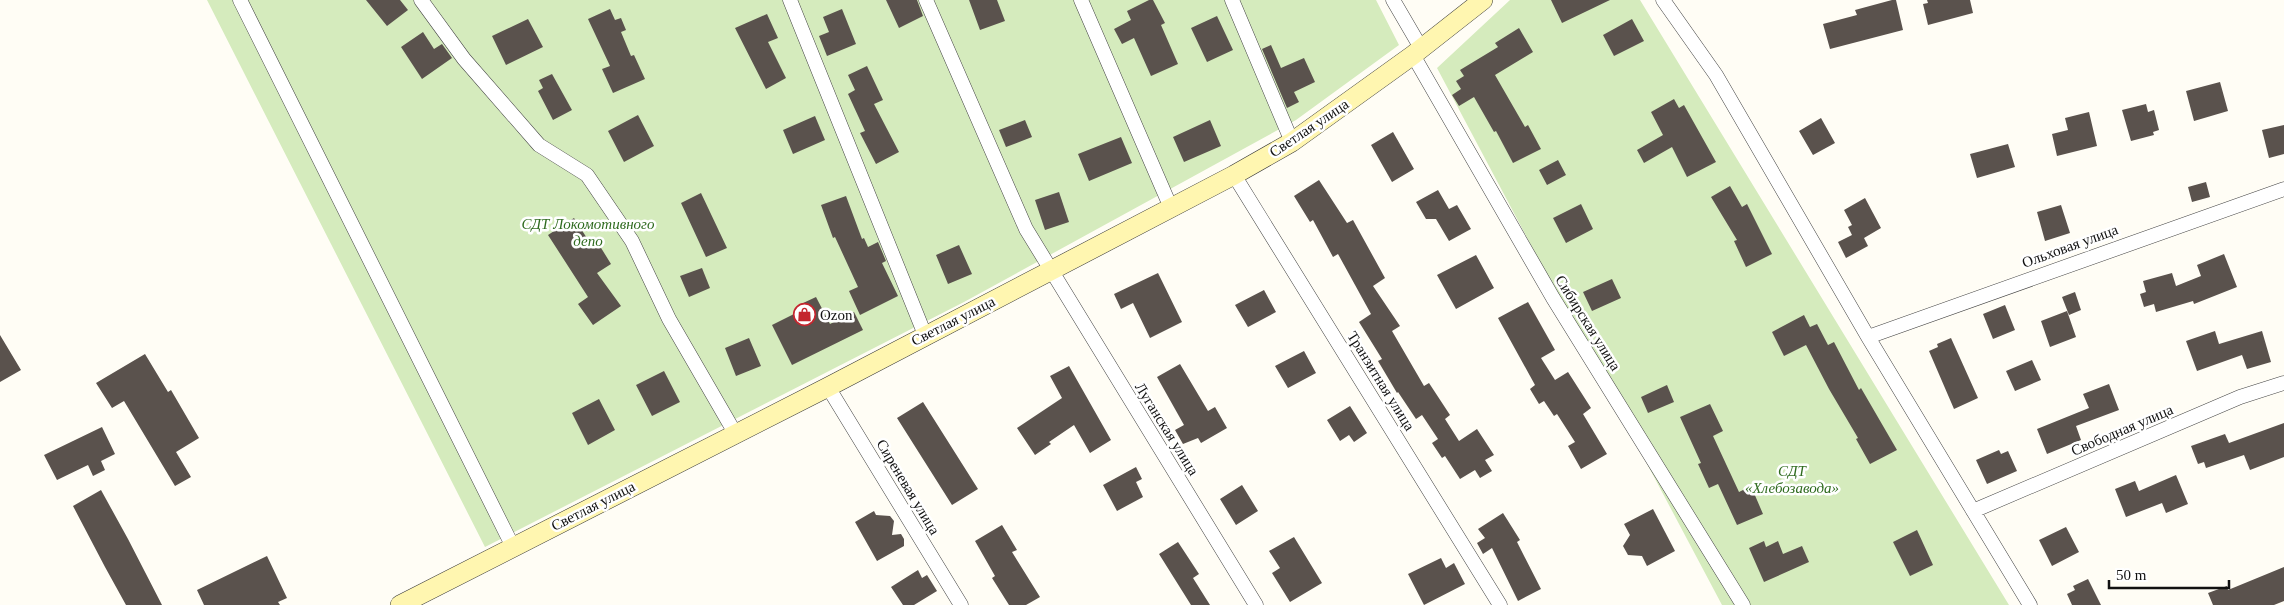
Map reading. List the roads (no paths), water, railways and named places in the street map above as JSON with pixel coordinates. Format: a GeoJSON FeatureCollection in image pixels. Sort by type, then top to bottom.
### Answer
{"type":"FeatureCollection","features":[{"type":"Feature","properties":{"kind":"street"},"geometry":{"type":"LineString","coordinates":[[240,0],[513,547]]}},
{"type":"Feature","properties":{"kind":"street"},"geometry":{"type":"LineString","coordinates":[[421,0],[464,59],[539,145],[587,175],[632,241],[669,318],[735,433]]}},
{"type":"Feature","properties":{"kind":"street"},"geometry":{"type":"LineString","coordinates":[[790,0],[925,335]]}},
{"type":"Feature","properties":{"kind":"street","name":"Луганская улица"},"geometry":{"type":"LineString","coordinates":[[926,0],[1026,229],[1256,605]]}},
{"type":"Feature","properties":{"kind":"street"},"geometry":{"type":"LineString","coordinates":[[1081,0],[1171,208]]}},
{"type":"Feature","properties":{"kind":"street"},"geometry":{"type":"LineString","coordinates":[[1232,0],[1292,142]]}},
{"type":"Feature","properties":{"kind":"street","name":"Сибирская улица"},"geometry":{"type":"LineString","coordinates":[[1393,0],[1417,52],[1553,298],[1743,605]]}},
{"type":"Feature","properties":{"kind":"street","name":"Светлая улица"},"geometry":{"type":"LineString","coordinates":[[400,605],[828,387],[1234,175],[1292,142],[1417,52],[1484,0]]}},
{"type":"Feature","properties":{"kind":"street"},"geometry":{"type":"LineString","coordinates":[[1663,0],[1716,75],[1868,337],[2030,605]]}},
{"type":"Feature","properties":{"kind":"street","name":"Транзитная улица"},"geometry":{"type":"LineString","coordinates":[[1234,175],[1500,605]]}},
{"type":"Feature","properties":{"kind":"street","name":"Ольховая улица"},"geometry":{"type":"LineString","coordinates":[[1868,337],[2284,188]]}},
{"type":"Feature","properties":{"kind":"street","name":"Свободная улица"},"geometry":{"type":"LineString","coordinates":[[1973,511],[2240,397],[2284,383]]}},
{"type":"Feature","properties":{"kind":"street","name":"Сиреневая улица"},"geometry":{"type":"LineString","coordinates":[[828,387],[961,605]]}},
{"type":"Feature","properties":{"kind":"place","name":"Ozon"},"geometry":{"type":"Point","coordinates":[804,315]}},
{"type":"Feature","properties":{"kind":"park label","name":"СДТ Локомотивного депо"},"geometry":{"type":"Point","coordinates":[588,232]}},
{"type":"Feature","properties":{"kind":"park label","name":"СДТ «Хлебозавода»"},"geometry":{"type":"Point","coordinates":[1792,480]}}]}
